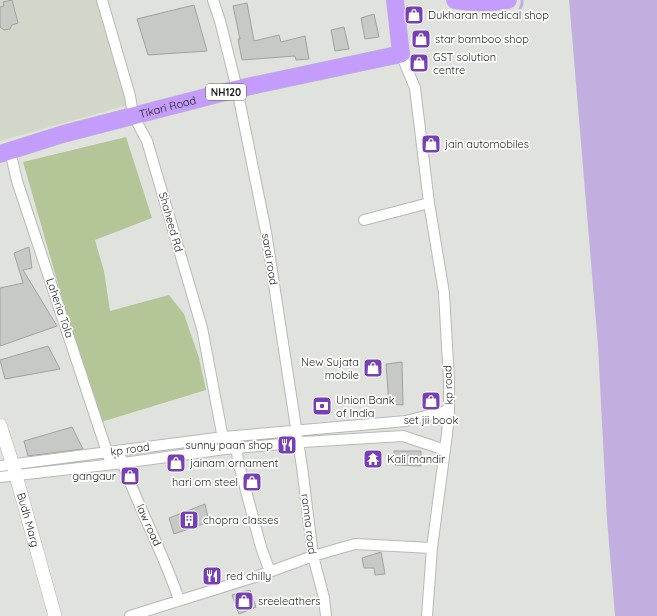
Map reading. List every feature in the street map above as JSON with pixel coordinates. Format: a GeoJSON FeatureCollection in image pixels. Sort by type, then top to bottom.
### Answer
{"type":"FeatureCollection","features":[{"type":"Feature","properties":{"kind":"highway"},"geometry":{"type":"LineString","coordinates":[[395,0],[401,54]]}},
{"type":"Feature","properties":{"kind":"highway"},"geometry":{"type":"LineString","coordinates":[[455,0],[474,3],[501,1]]}},
{"type":"Feature","properties":{"kind":"highway","name":"Tikari Road"},"geometry":{"type":"LineString","coordinates":[[5,153],[63,134],[236,89],[401,54]]}},
{"type":"Feature","properties":{"kind":"street","name":"Shaheed Rd"},"geometry":{"type":"LineString","coordinates":[[102,0],[130,96],[134,115],[147,141],[202,328],[224,437],[225,449]]}},
{"type":"Feature","properties":{"kind":"street","name":"sarai road"},"geometry":{"type":"LineString","coordinates":[[213,0],[220,21],[236,89],[266,232],[297,431]]}},
{"type":"Feature","properties":{"kind":"street","name":"kp road"},"geometry":{"type":"LineString","coordinates":[[0,477],[10,469],[113,451],[224,437],[406,421],[449,410],[449,381],[444,293],[429,203],[415,88],[401,54]]}},
{"type":"Feature","properties":{"kind":"street","name":"Laheria Tola"},"geometry":{"type":"LineString","coordinates":[[5,153],[17,181],[113,451],[111,465]]}},
{"type":"Feature","properties":{"kind":"street"},"geometry":{"type":"LineString","coordinates":[[364,220],[429,203]]}},
{"type":"Feature","properties":{"kind":"street"},"geometry":{"type":"LineString","coordinates":[[427,616],[432,548],[449,410]]}},
{"type":"Feature","properties":{"kind":"street","name":"Budh Marg"},"geometry":{"type":"LineString","coordinates":[[0,425],[10,469],[56,616]]}},
{"type":"Feature","properties":{"kind":"street","name":"ramna road"},"geometry":{"type":"LineString","coordinates":[[297,431],[313,556],[324,598],[326,616]]}},
{"type":"Feature","properties":{"kind":"street"},"geometry":{"type":"LineString","coordinates":[[236,436],[238,461],[261,547],[270,572]]}},
{"type":"Feature","properties":{"kind":"street","name":"kp road"},"geometry":{"type":"LineString","coordinates":[[10,469],[111,465],[225,449],[298,442],[403,436],[445,450]]}},
{"type":"Feature","properties":{"kind":"street","name":"law road"},"geometry":{"type":"LineString","coordinates":[[113,451],[123,463],[170,571],[180,600]]}},
{"type":"Feature","properties":{"kind":"street"},"geometry":{"type":"LineString","coordinates":[[130,616],[270,572],[313,556],[355,544],[432,548]]}},
{"type":"Feature","properties":{"kind":"shaded area"},"geometry":{"type":"Polygon","coordinates":[[[0,0],[101,0],[131,104],[0,141],[0,0]]]}},
{"type":"Feature","properties":{"kind":"shaded area"},"geometry":{"type":"Polygon","coordinates":[[[569,0],[657,0],[657,616],[615,616],[607,519],[598,346],[569,0]]]}},
{"type":"Feature","properties":{"kind":"green space"},"geometry":{"type":"Polygon","coordinates":[[[126,137],[152,218],[95,240],[104,271],[110,311],[169,295],[184,314],[199,358],[206,390],[98,423],[23,162],[126,137]]]}},
{"type":"Feature","properties":{"kind":"building"},"geometry":{"type":"Polygon","coordinates":[[[12,0],[18,23],[12,25],[10,29],[4,30],[0,27],[0,7],[4,6],[3,2],[12,0]]]}},
{"type":"Feature","properties":{"kind":"building"},"geometry":{"type":"Polygon","coordinates":[[[247,3],[254,41],[279,35],[281,42],[305,36],[309,59],[296,60],[295,56],[242,60],[238,39],[240,39],[233,6],[247,3]]]}},
{"type":"Feature","properties":{"kind":"building"},"geometry":{"type":"Polygon","coordinates":[[[194,5],[207,51],[148,55],[137,19],[194,5]]]}},
{"type":"Feature","properties":{"kind":"building"},"geometry":{"type":"Polygon","coordinates":[[[374,14],[379,37],[365,39],[361,18],[374,14]]]}},
{"type":"Feature","properties":{"kind":"building"},"geometry":{"type":"Polygon","coordinates":[[[344,27],[349,49],[335,51],[331,30],[344,27]]]}},
{"type":"Feature","properties":{"kind":"building"},"geometry":{"type":"Polygon","coordinates":[[[29,247],[32,268],[23,270],[57,326],[0,346],[0,288],[23,283],[14,253],[29,247]]]}},
{"type":"Feature","properties":{"kind":"building"},"geometry":{"type":"Polygon","coordinates":[[[48,346],[60,369],[5,379],[0,360],[48,346]]]}},
{"type":"Feature","properties":{"kind":"building"},"geometry":{"type":"Polygon","coordinates":[[[402,362],[403,405],[389,404],[386,364],[402,362]]]}},
{"type":"Feature","properties":{"kind":"building"},"geometry":{"type":"Polygon","coordinates":[[[72,427],[83,449],[28,456],[24,441],[72,427]]]}},
{"type":"Feature","properties":{"kind":"building"},"geometry":{"type":"Polygon","coordinates":[[[394,451],[421,451],[421,466],[395,465],[394,451]]]}},
{"type":"Feature","properties":{"kind":"building","name":"chopra classes"},"geometry":{"type":"Polygon","coordinates":[[[205,504],[209,522],[174,534],[169,518],[205,504]]]}},
{"type":"Feature","properties":{"kind":"building"},"geometry":{"type":"Polygon","coordinates":[[[381,552],[385,574],[375,575],[374,568],[364,568],[362,558],[381,552]]]}},
{"type":"Feature","properties":{"kind":"building","name":"sreeleathers"},"geometry":{"type":"Polygon","coordinates":[[[250,590],[256,607],[239,614],[232,595],[250,590]]]}},
{"type":"Feature","properties":{"kind":"waterway"},"geometry":{"type":"LineString","coordinates":[[516,19],[522,4],[522,0]]}},
{"type":"Feature","properties":{"kind":"place","name":"Dukharan medical shop"},"geometry":{"type":"Point","coordinates":[414,15]}},
{"type":"Feature","properties":{"kind":"place","name":"star bamboo shop"},"geometry":{"type":"Point","coordinates":[421,39]}},
{"type":"Feature","properties":{"kind":"place","name":"GST solution centre"},"geometry":{"type":"Point","coordinates":[419,63]}},
{"type":"Feature","properties":{"kind":"place","name":"jain automobiles"},"geometry":{"type":"Point","coordinates":[431,144]}},
{"type":"Feature","properties":{"kind":"place","name":"New Sujata mobile"},"geometry":{"type":"Point","coordinates":[373,368]}},
{"type":"Feature","properties":{"kind":"place","name":"set jii book"},"geometry":{"type":"Point","coordinates":[431,401]}},
{"type":"Feature","properties":{"kind":"place","name":"Union Bank of India"},"geometry":{"type":"Point","coordinates":[322,406]}},
{"type":"Feature","properties":{"kind":"place","name":"sunny paan shop"},"geometry":{"type":"Point","coordinates":[287,445]}},
{"type":"Feature","properties":{"kind":"place","name":"Kali mandir"},"geometry":{"type":"Point","coordinates":[373,459]}},
{"type":"Feature","properties":{"kind":"place","name":"jainam ornament"},"geometry":{"type":"Point","coordinates":[176,463]}},
{"type":"Feature","properties":{"kind":"place","name":"gangaur"},"geometry":{"type":"Point","coordinates":[130,476]}},
{"type":"Feature","properties":{"kind":"place","name":"hari om steel"},"geometry":{"type":"Point","coordinates":[252,482]}},
{"type":"Feature","properties":{"kind":"place","name":"chopra classes"},"geometry":{"type":"Point","coordinates":[189,520]}},
{"type":"Feature","properties":{"kind":"place","name":"red chilly"},"geometry":{"type":"Point","coordinates":[212,576]}},
{"type":"Feature","properties":{"kind":"place","name":"sreeleathers"},"geometry":{"type":"Point","coordinates":[244,601]}}]}
